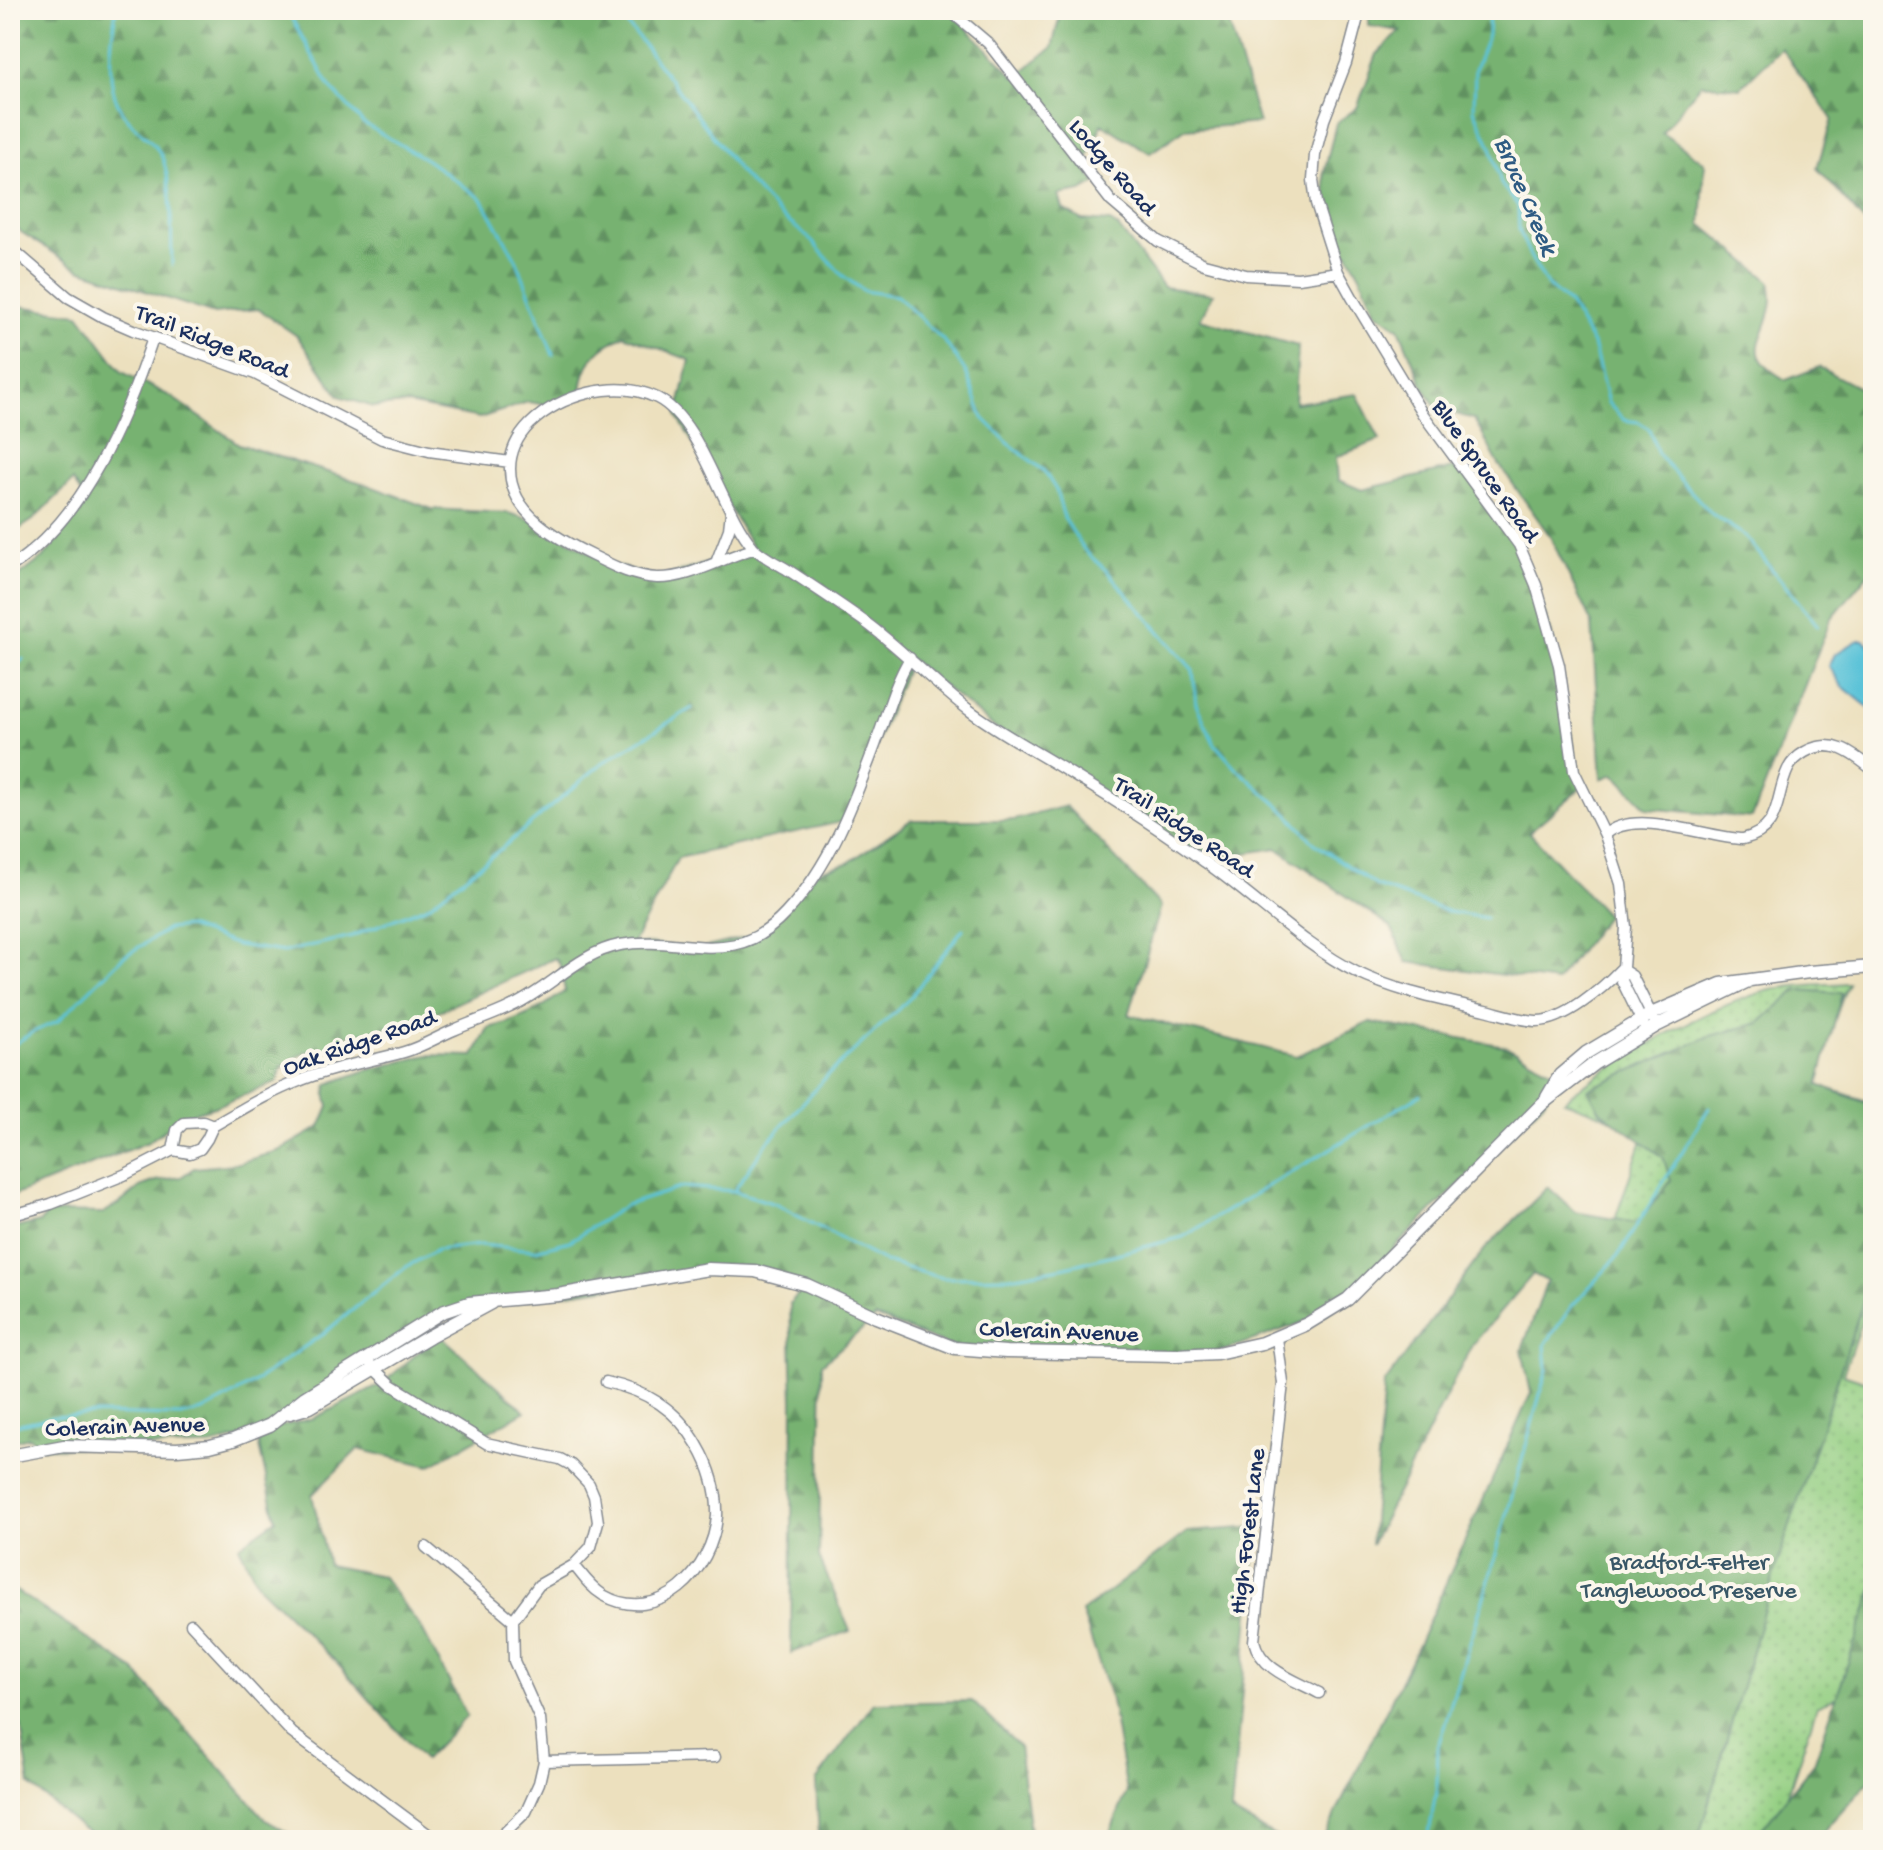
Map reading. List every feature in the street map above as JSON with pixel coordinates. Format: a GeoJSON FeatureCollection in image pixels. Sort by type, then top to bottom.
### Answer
{"type":"FeatureCollection","features":[{"type":"Feature","properties":{"kind":"main road","name":"Colerain Avenue"},"geometry":{"type":"LineString","coordinates":[[10,1456],[64,1446],[177,1449],[210,1446],[256,1432],[284,1415],[305,1397],[442,1312],[469,1303],[558,1295],[708,1269],[775,1275],[807,1285],[876,1317],[955,1348],[1176,1355],[1217,1353],[1277,1338],[1326,1314],[1365,1285],[1543,1103],[1560,1075],[1586,1053],[1750,980],[1873,967]]}},
{"type":"Feature","properties":{"kind":"main road","name":"Colerain Avenue"},"geometry":{"type":"LineString","coordinates":[[284,1415],[310,1407],[497,1300]]}},
{"type":"Feature","properties":{"kind":"street","name":"Lodge Road"},"geometry":{"type":"LineString","coordinates":[[949,10],[988,43],[1111,201],[1158,241],[1204,264],[1246,275],[1298,278],[1338,272]]}},
{"type":"Feature","properties":{"kind":"street","name":"Blue Spruce Road"},"geometry":{"type":"LineString","coordinates":[[1360,10],[1350,52],[1315,155],[1313,180],[1316,203],[1338,272],[1422,413],[1498,513],[1526,561],[1559,665],[1574,771],[1605,835],[1621,884],[1625,957],[1621,969],[1622,981],[1628,995],[1649,1023]]}},
{"type":"Feature","properties":{"kind":"street","name":"Trail Ridge Road"},"geometry":{"type":"LineString","coordinates":[[10,247],[68,297],[103,317],[255,374],[353,426],[395,444],[510,462],[523,431],[553,406],[599,392],[648,395],[667,406],[685,425],[754,549],[827,595],[994,727],[1122,805],[1203,860],[1329,956],[1374,980],[1411,993],[1542,1021],[1565,1013],[1604,987],[1621,969]]}},
{"type":"Feature","properties":{"kind":"street"},"geometry":{"type":"LineString","coordinates":[[10,567],[50,532],[95,471],[127,408],[153,338]]}},
{"type":"Feature","properties":{"kind":"street"},"geometry":{"type":"LineString","coordinates":[[510,462],[510,479],[525,510],[566,543],[635,574],[678,577],[717,560],[754,549]]}},
{"type":"Feature","properties":{"kind":"street"},"geometry":{"type":"LineString","coordinates":[[717,560],[729,529],[731,512]]}},
{"type":"Feature","properties":{"kind":"street","name":"Oak Ridge Road"},"geometry":{"type":"LineString","coordinates":[[10,1216],[51,1204],[124,1175],[173,1150],[190,1153],[200,1149],[213,1126],[250,1103],[302,1079],[406,1052],[507,1009],[527,1000],[581,960],[598,952],[633,943],[716,948],[761,934],[795,903],[840,832],[896,683],[910,658]]}},
{"type":"Feature","properties":{"kind":"street"},"geometry":{"type":"LineString","coordinates":[[1605,835],[1610,829],[1632,823],[1743,839],[1757,834],[1769,824],[1780,800],[1788,767],[1802,753],[1823,745],[1840,747],[1873,770]]}},
{"type":"Feature","properties":{"kind":"street"},"geometry":{"type":"LineString","coordinates":[[1621,969],[1632,976],[1649,1023]]}},
{"type":"Feature","properties":{"kind":"street"},"geometry":{"type":"LineString","coordinates":[[1604,987],[1628,995]]}},
{"type":"Feature","properties":{"kind":"street","name":"Oak Ridge Road"},"geometry":{"type":"LineString","coordinates":[[173,1150],[177,1130],[184,1123],[203,1122],[213,1126]]}},
{"type":"Feature","properties":{"kind":"street","name":"High Forest Lane"},"geometry":{"type":"LineString","coordinates":[[1277,1338],[1283,1383],[1254,1641],[1256,1652],[1264,1663],[1319,1693]]}},
{"type":"Feature","properties":{"kind":"street"},"geometry":{"type":"LineString","coordinates":[[364,1359],[392,1385],[486,1443],[560,1459],[581,1474],[594,1496],[598,1522],[591,1547],[574,1565],[539,1585],[513,1620],[514,1661],[540,1719],[544,1761],[533,1800],[517,1822],[497,1840]]}},
{"type":"Feature","properties":{"kind":"street"},"geometry":{"type":"LineString","coordinates":[[574,1565],[602,1595],[634,1604],[651,1603],[664,1599],[688,1581],[701,1566],[714,1533],[716,1497],[710,1474],[704,1456],[684,1426],[653,1398],[633,1388],[606,1382]]}},
{"type":"Feature","properties":{"kind":"street"},"geometry":{"type":"LineString","coordinates":[[426,1547],[513,1620]]}},
{"type":"Feature","properties":{"kind":"street"},"geometry":{"type":"LineString","coordinates":[[191,1624],[292,1733],[436,1840]]}},
{"type":"Feature","properties":{"kind":"street"},"geometry":{"type":"LineString","coordinates":[[544,1761],[715,1757]]}},
{"type":"Feature","properties":{"kind":"green space"},"geometry":{"type":"Polygon","coordinates":[[[10,10],[949,10],[1015,77],[1052,48],[1061,10],[1225,10],[1259,123],[1185,129],[1150,153],[1102,124],[1084,167],[1096,183],[1082,191],[1059,195],[1063,209],[1082,220],[1110,222],[1118,227],[1164,287],[1213,294],[1200,319],[1298,346],[1295,403],[1357,394],[1380,440],[1336,457],[1338,480],[1362,490],[1461,466],[1519,545],[1551,632],[1581,788],[1529,832],[1607,915],[1556,982],[1407,962],[1391,927],[1277,848],[1203,860],[994,727],[910,659],[846,821],[678,858],[633,943],[703,948],[761,934],[818,871],[848,863],[911,820],[1014,820],[1066,806],[1161,906],[1129,1015],[1297,1056],[1370,1022],[1505,1046],[1560,1075],[1543,1103],[1326,1314],[1217,1353],[955,1348],[876,1317],[822,1364],[819,1557],[850,1631],[791,1653],[793,1400],[790,1303],[806,1285],[730,1269],[442,1312],[261,1431],[314,1418],[381,1385],[439,1334],[525,1411],[429,1466],[358,1449],[312,1495],[328,1565],[382,1576],[422,1629],[467,1716],[424,1760],[333,1659],[259,1587],[239,1546],[276,1520],[256,1433],[210,1446],[43,1448],[29,1437],[10,1442],[10,1229],[40,1222],[49,1212],[103,1213],[140,1187],[156,1181],[181,1177],[194,1168],[235,1164],[278,1151],[320,1127],[329,1107],[328,1084],[364,1071],[428,1055],[474,1056],[488,1028],[529,1014],[565,991],[560,965],[555,958],[413,1023],[346,1036],[327,1049],[305,1052],[282,1067],[277,1082],[186,1115],[148,1142],[10,1197],[10,583],[45,556],[87,503],[73,481],[33,520],[10,535],[10,305],[79,314],[122,372],[170,396],[239,444],[432,509],[508,513],[538,522],[609,564],[660,578],[753,549],[677,415],[690,360],[624,335],[592,358],[584,374],[581,395],[553,406],[528,402],[480,418],[407,404],[373,407],[339,396],[297,336],[258,309],[214,314],[79,269],[18,230],[10,221],[10,10]]]}},
{"type":"Feature","properties":{"kind":"green space"},"geometry":{"type":"Polygon","coordinates":[[[1369,10],[1873,10],[1873,232],[1817,168],[1832,119],[1781,48],[1740,88],[1701,84],[1662,133],[1705,163],[1701,224],[1770,281],[1770,313],[1759,344],[1762,361],[1786,380],[1819,367],[1873,395],[1873,568],[1831,619],[1752,818],[1647,808],[1614,774],[1602,779],[1592,624],[1550,536],[1498,463],[1474,419],[1437,409],[1424,388],[1399,328],[1376,312],[1360,275],[1329,220],[1324,173],[1336,123],[1357,108],[1377,54],[1401,31],[1369,26],[1369,10]]]}},
{"type":"Feature","properties":{"kind":"green space","name":"Bradford-Felter Tanglewood Preserve"},"geometry":{"type":"Polygon","coordinates":[[[1848,983],[1816,1072],[1822,1075],[1818,1085],[1873,1103],[1873,1287],[1843,1374],[1873,1384],[1873,1681],[1817,1706],[1773,1840],[1406,1840],[1645,1131],[1564,1101],[1635,1052],[1723,1006],[1775,989],[1848,983]]]}},
{"type":"Feature","properties":{"kind":"green space","name":"Bradford-Felter Tanglewood Preserve"},"geometry":{"type":"Polygon","coordinates":[[[1797,990],[1842,993],[1818,1085],[1864,1102],[1873,1093],[1873,1271],[1774,1574],[1698,1840],[1323,1840],[1420,1641],[1531,1393],[1522,1350],[1547,1281],[1533,1274],[1472,1345],[1371,1545],[1384,1384],[1485,1249],[1548,1187],[1575,1212],[1637,1223],[1671,1181],[1663,1157],[1600,1111],[1588,1089],[1710,1036],[1759,1023],[1797,990]]]}},
{"type":"Feature","properties":{"kind":"green space"},"geometry":{"type":"Polygon","coordinates":[[[1257,1527],[1231,1812],[1282,1840],[1107,1840],[1127,1792],[1111,1700],[1082,1612],[1187,1532],[1257,1527]]]}},
{"type":"Feature","properties":{"kind":"green space"},"geometry":{"type":"Polygon","coordinates":[[[10,1587],[133,1669],[266,1820],[300,1840],[102,1840],[80,1827],[30,1785],[21,1725],[10,1715],[10,1587]]]}},
{"type":"Feature","properties":{"kind":"green space"},"geometry":{"type":"Polygon","coordinates":[[[1873,1589],[1873,1777],[1816,1840],[1753,1840],[1814,1763],[1873,1589]]]}},
{"type":"Feature","properties":{"kind":"green space"},"geometry":{"type":"Polygon","coordinates":[[[972,1701],[1019,1746],[1031,1840],[819,1840],[816,1781],[874,1703],[972,1701]]]}},
{"type":"Feature","properties":{"kind":"water"},"geometry":{"type":"Polygon","coordinates":[[[1864,640],[1873,649],[1873,711],[1842,686],[1829,666],[1835,654],[1864,640]]]}},
{"type":"Feature","properties":{"kind":"waterway"},"geometry":{"type":"LineString","coordinates":[[116,10],[111,47],[112,86],[125,116],[162,157],[168,178],[172,265]]}},
{"type":"Feature","properties":{"kind":"waterway"},"geometry":{"type":"LineString","coordinates":[[287,10],[330,87],[363,123],[427,160],[482,199],[517,261],[553,355]]}},
{"type":"Feature","properties":{"kind":"waterway"},"geometry":{"type":"LineString","coordinates":[[614,10],[743,176],[781,216],[807,236],[843,276],[864,291],[897,296],[945,342],[966,372],[983,418],[1044,471],[1056,490],[1064,518],[1085,551],[1107,571],[1193,670],[1196,704],[1214,743],[1234,766],[1288,814],[1314,843],[1377,886],[1449,912],[1486,918]]}},
{"type":"Feature","properties":{"kind":"waterway","name":"Bruce Creek"},"geometry":{"type":"LineString","coordinates":[[1489,10],[1488,35],[1475,69],[1474,110],[1491,147],[1501,184],[1518,206],[1519,230],[1530,256],[1547,285],[1570,305],[1593,344],[1608,403],[1624,420],[1639,422],[1649,429],[1658,454],[1712,514],[1745,536],[1818,626]]}},
{"type":"Feature","properties":{"kind":"waterway"},"geometry":{"type":"LineString","coordinates":[[10,670],[23,659]]}},
{"type":"Feature","properties":{"kind":"waterway"},"geometry":{"type":"LineString","coordinates":[[10,1047],[58,1021],[123,957],[168,929],[188,927],[237,945],[284,952],[352,936],[428,906],[601,764],[692,708]]}},
{"type":"Feature","properties":{"kind":"waterway"},"geometry":{"type":"LineString","coordinates":[[734,1191],[767,1143],[827,1076],[909,999],[963,929]]}},
{"type":"Feature","properties":{"kind":"waterway"},"geometry":{"type":"LineString","coordinates":[[10,1426],[53,1417],[96,1414],[180,1416],[203,1411],[249,1386],[324,1333],[406,1267],[437,1250],[481,1245],[535,1250],[570,1241],[626,1205],[683,1187],[734,1191],[775,1204],[885,1262],[943,1278],[1010,1277],[1066,1267],[1183,1237],[1420,1095]]}},
{"type":"Feature","properties":{"kind":"waterway"},"geometry":{"type":"LineString","coordinates":[[1428,1840],[1437,1785],[1438,1746],[1487,1587],[1547,1369],[1545,1345],[1571,1307],[1618,1256],[1709,1108]]}}]}
